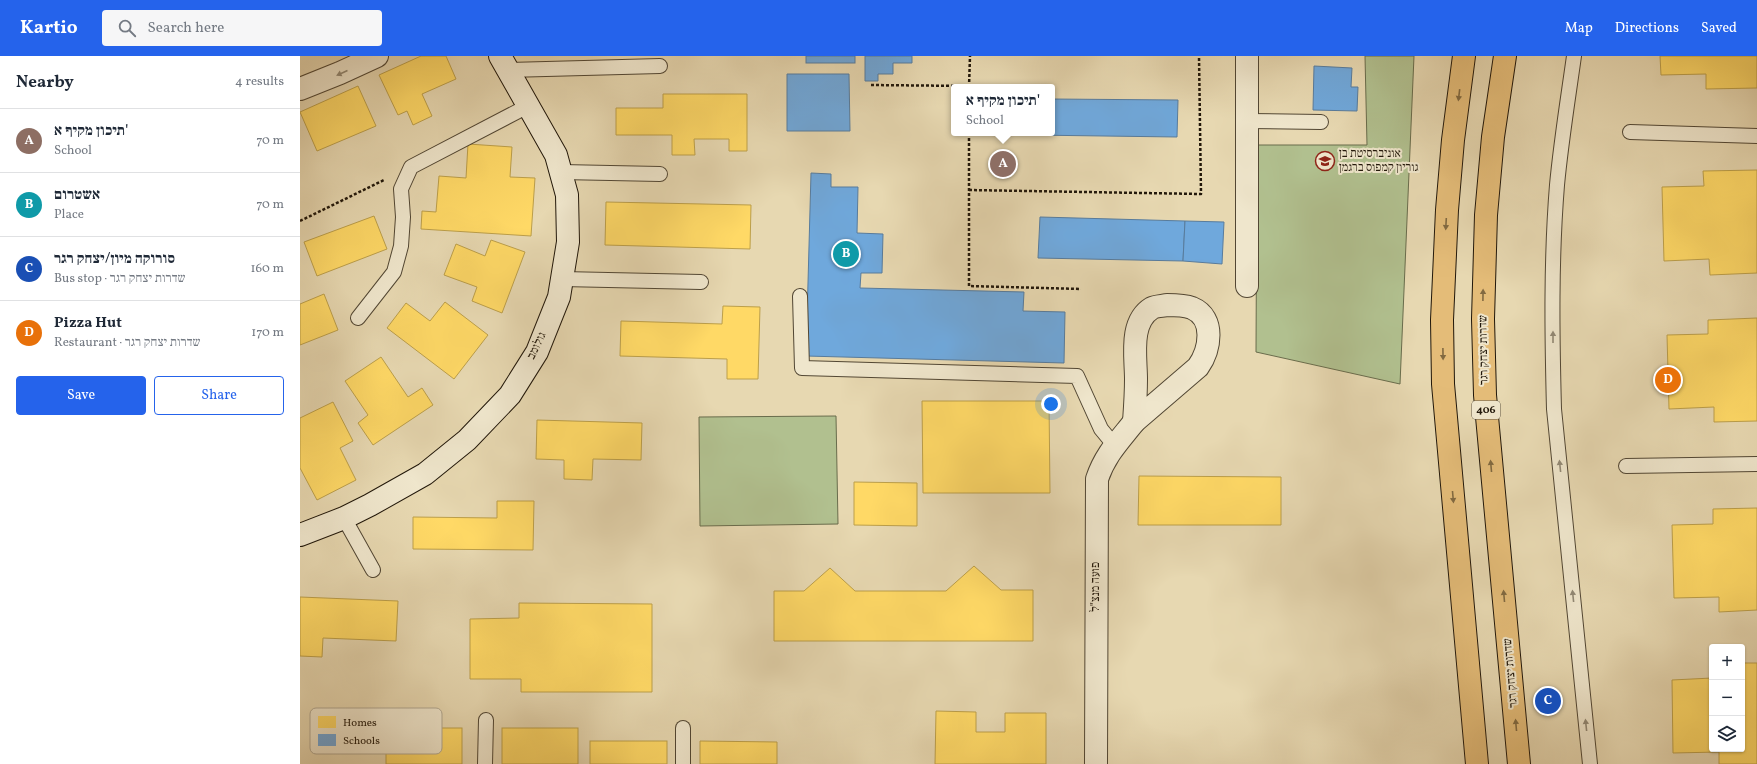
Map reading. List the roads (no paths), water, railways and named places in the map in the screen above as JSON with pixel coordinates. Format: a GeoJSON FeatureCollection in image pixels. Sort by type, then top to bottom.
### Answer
{"type":"FeatureCollection","features":[{"type":"Feature","properties":{"kind":"main road"},"geometry":{"type":"LineString","coordinates":[[1464,56],[1453,140],[1447,210],[1442,334],[1443,384],[1477,764]]}},
{"type":"Feature","properties":{"kind":"main road","name":"שדרות יצחק רגר"},"geometry":{"type":"LineString","coordinates":[[1505,56],[1492,137],[1487,200],[1483,319],[1485,395],[1519,764]]}},
{"type":"Feature","properties":{"kind":"street"},"geometry":{"type":"LineString","coordinates":[[300,89],[377,56]]}},
{"type":"Feature","properties":{"kind":"street"},"geometry":{"type":"LineString","coordinates":[[1247,56],[1247,286]]}},
{"type":"Feature","properties":{"kind":"street","name":"גולומב"},"geometry":{"type":"LineString","coordinates":[[300,535],[370,506],[425,474],[467,440],[510,395],[536,352],[559,297],[568,234],[567,195],[556,155],[504,63]]}},
{"type":"Feature","properties":{"kind":"street","name":"פועה מנצ\"ל"},"geometry":{"type":"LineString","coordinates":[[1096,764],[1097,478],[1103,462],[1134,422],[1198,367],[1205,357],[1209,343],[1209,331],[1203,318],[1193,308],[1182,305],[1167,305],[1153,308],[1143,317],[1137,329],[1134,348],[1136,379],[1134,422]]}},
{"type":"Feature","properties":{"kind":"lane"},"geometry":{"type":"LineString","coordinates":[[1574,56],[1563,129],[1557,185],[1553,270],[1554,409],[1590,764]]}},
{"type":"Feature","properties":{"kind":"lane"},"geometry":{"type":"LineString","coordinates":[[504,63],[660,66]]}},
{"type":"Feature","properties":{"kind":"lane"},"geometry":{"type":"LineString","coordinates":[[358,318],[394,272],[401,246],[403,217],[401,189],[412,167],[528,106]]}},
{"type":"Feature","properties":{"kind":"lane"},"geometry":{"type":"LineString","coordinates":[[1247,122],[1321,122]]}},
{"type":"Feature","properties":{"kind":"lane"},"geometry":{"type":"LineString","coordinates":[[1630,132],[1757,136]]}},
{"type":"Feature","properties":{"kind":"lane"},"geometry":{"type":"LineString","coordinates":[[561,172],[660,174]]}},
{"type":"Feature","properties":{"kind":"lane"},"geometry":{"type":"LineString","coordinates":[[562,279],[701,282]]}},
{"type":"Feature","properties":{"kind":"lane"},"geometry":{"type":"LineString","coordinates":[[800,296],[802,368],[1077,376],[1101,429],[1115,446]]}},
{"type":"Feature","properties":{"kind":"lane"},"geometry":{"type":"LineString","coordinates":[[1626,466],[1757,464]]}},
{"type":"Feature","properties":{"kind":"lane"},"geometry":{"type":"LineString","coordinates":[[344,518],[373,570]]}},
{"type":"Feature","properties":{"kind":"lane"},"geometry":{"type":"LineString","coordinates":[[485,764],[486,720]]}},
{"type":"Feature","properties":{"kind":"lane"},"geometry":{"type":"LineString","coordinates":[[683,728],[683,764]]}},
{"type":"Feature","properties":{"kind":"place","name":"אוניברסיטת בן גוריון קמפוס ברגמן"},"geometry":{"type":"Point","coordinates":[1325,161]}},
{"type":"Feature","properties":{"kind":"place","name":"תיכון מקיף א'"},"geometry":{"type":"Point","coordinates":[1003,164]}},
{"type":"Feature","properties":{"kind":"place","name":"אשטרום"},"geometry":{"type":"Point","coordinates":[846,254]}},
{"type":"Feature","properties":{"kind":"place","name":"Pizza Hut"},"geometry":{"type":"Point","coordinates":[1668,380]}},
{"type":"Feature","properties":{"kind":"place","name":"סורוקה מיון/יצחק רגר"},"geometry":{"type":"Point","coordinates":[1548,701]}}]}
